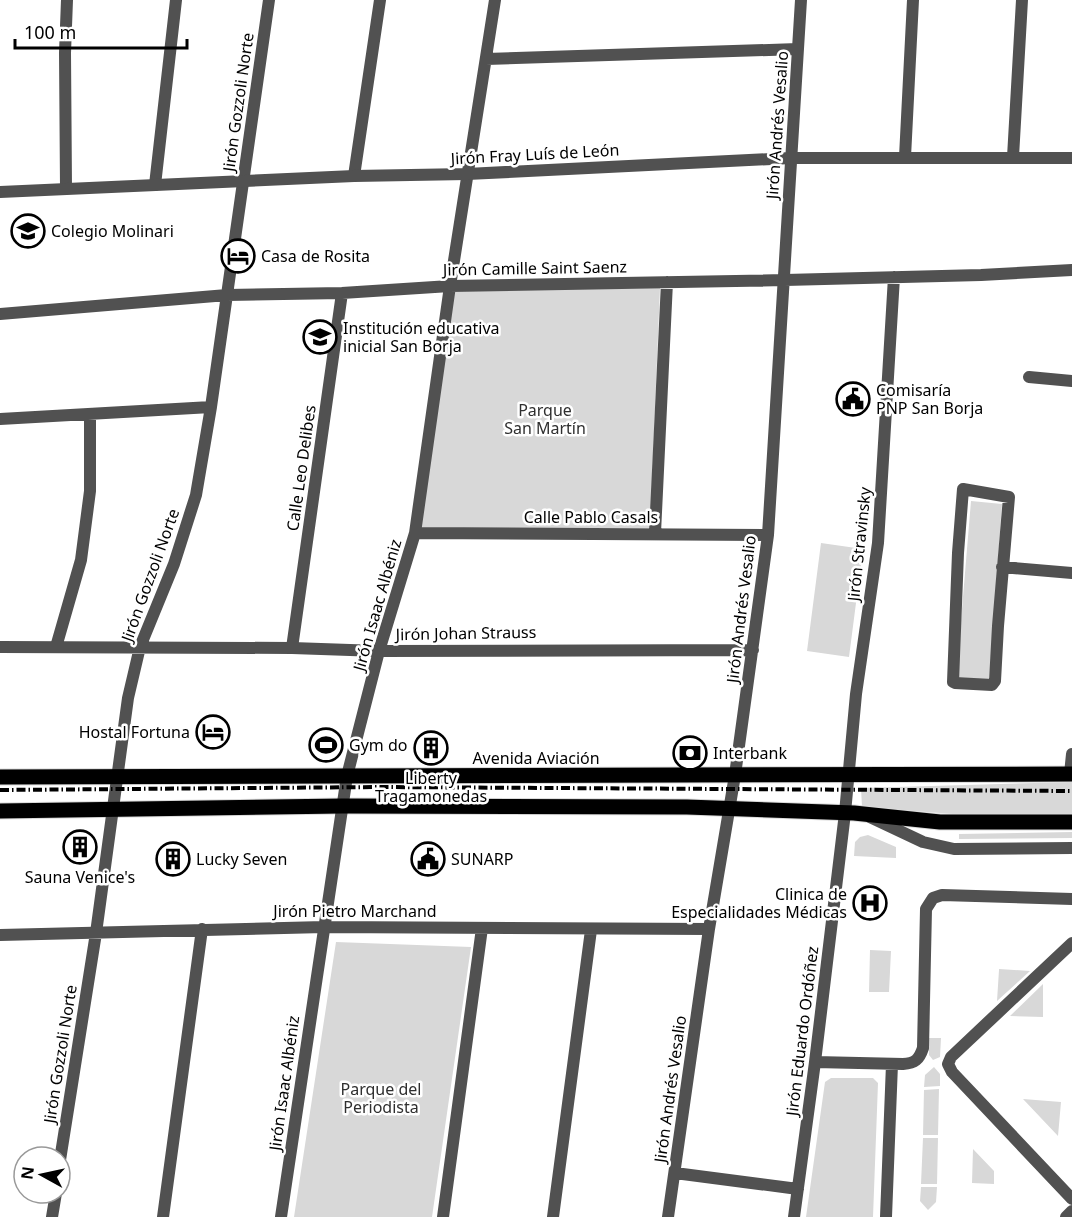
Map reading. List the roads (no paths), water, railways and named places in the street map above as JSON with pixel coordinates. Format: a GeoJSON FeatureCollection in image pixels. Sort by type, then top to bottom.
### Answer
{"type":"FeatureCollection","features":[{"type":"Feature","properties":{"kind":"main road","name":"Avenida Aviación"},"geometry":{"type":"LineString","coordinates":[[0,777],[1071,774]]}},
{"type":"Feature","properties":{"kind":"main road"},"geometry":{"type":"LineString","coordinates":[[0,811],[342,806],[729,808],[864,814],[940,822],[1072,822]]}},
{"type":"Feature","properties":{"kind":"street"},"geometry":{"type":"LineString","coordinates":[[66,188],[65,53],[68,0]]}},
{"type":"Feature","properties":{"kind":"street"},"geometry":{"type":"LineString","coordinates":[[155,185],[176,0]]}},
{"type":"Feature","properties":{"kind":"street","name":"Jirón Gozzoli Norte"},"geometry":{"type":"LineString","coordinates":[[62,1145],[96,933],[128,698],[140,647],[174,564],[196,495],[211,407],[269,0]]}},
{"type":"Feature","properties":{"kind":"street"},"geometry":{"type":"LineString","coordinates":[[354,176],[380,0]]}},
{"type":"Feature","properties":{"kind":"street","name":"Jirón Isaac Albéniz"},"geometry":{"type":"LineString","coordinates":[[282,1217],[347,776],[379,651],[415,533],[450,286],[495,0]]}},
{"type":"Feature","properties":{"kind":"street","name":"Jirón Andrés Vesalio"},"geometry":{"type":"LineString","coordinates":[[668,1217],[709,929],[735,775],[768,535],[801,0]]}},
{"type":"Feature","properties":{"kind":"street"},"geometry":{"type":"LineString","coordinates":[[905,157],[913,0]]}},
{"type":"Feature","properties":{"kind":"street"},"geometry":{"type":"LineString","coordinates":[[1013,157],[1022,0]]}},
{"type":"Feature","properties":{"kind":"street"},"geometry":{"type":"LineString","coordinates":[[486,59],[798,49]]}},
{"type":"Feature","properties":{"kind":"street","name":"Jirón Fray Luís de León"},"geometry":{"type":"LineString","coordinates":[[0,192],[354,176],[467,174],[791,158],[1072,158]]}},
{"type":"Feature","properties":{"kind":"street","name":"Jirón Camille Saint Saenz"},"geometry":{"type":"LineString","coordinates":[[0,314],[227,295],[342,293],[450,286],[981,275],[1072,270]]}},
{"type":"Feature","properties":{"kind":"street","name":"Jirón Stravinsky"},"geometry":{"type":"LineString","coordinates":[[845,813],[856,693],[878,543],[894,277]]}},
{"type":"Feature","properties":{"kind":"street"},"geometry":{"type":"LineString","coordinates":[[655,534],[667,282]]}},
{"type":"Feature","properties":{"kind":"street","name":"Calle Leo Delibes"},"geometry":{"type":"LineString","coordinates":[[292,648],[342,293]]}},
{"type":"Feature","properties":{"kind":"street"},"geometry":{"type":"LineString","coordinates":[[1029,377],[1072,381]]}},
{"type":"Feature","properties":{"kind":"street"},"geometry":{"type":"LineString","coordinates":[[0,419],[211,407]]}},
{"type":"Feature","properties":{"kind":"street"},"geometry":{"type":"LineString","coordinates":[[56,647],[81,560],[90,491],[90,414]]}},
{"type":"Feature","properties":{"kind":"street"},"geometry":{"type":"LineString","coordinates":[[963,489],[1009,497],[1002,567],[994,684],[955,683],[953,681],[958,553],[963,489]]}},
{"type":"Feature","properties":{"kind":"street","name":"Calle Pablo Casals"},"geometry":{"type":"LineString","coordinates":[[415,533],[768,535]]}},
{"type":"Feature","properties":{"kind":"street"},"geometry":{"type":"LineString","coordinates":[[1002,567],[1072,573]]}},
{"type":"Feature","properties":{"kind":"street","name":"Jirón Johan Strauss"},"geometry":{"type":"LineString","coordinates":[[0,647],[292,648],[379,651],[753,650]]}},
{"type":"Feature","properties":{"kind":"street"},"geometry":{"type":"LineString","coordinates":[[1071,774],[1072,754]]}},
{"type":"Feature","properties":{"kind":"street","name":"Jirón Eduardo Ordóñez"},"geometry":{"type":"LineString","coordinates":[[794,1217],[845,813]]}},
{"type":"Feature","properties":{"kind":"street"},"geometry":{"type":"LineString","coordinates":[[864,814],[923,842],[954,849],[1072,848]]}},
{"type":"Feature","properties":{"kind":"street"},"geometry":{"type":"LineString","coordinates":[[815,1062],[892,1064],[915,1062],[923,1048],[926,909],[933,898],[942,895],[1072,899]]}},
{"type":"Feature","properties":{"kind":"street","name":"Jirón Pietro Marchand"},"geometry":{"type":"LineString","coordinates":[[0,935],[324,927],[709,929]]}},
{"type":"Feature","properties":{"kind":"street"},"geometry":{"type":"LineString","coordinates":[[443,1217],[482,928]]}},
{"type":"Feature","properties":{"kind":"street"},"geometry":{"type":"LineString","coordinates":[[163,1217],[202,929]]}},
{"type":"Feature","properties":{"kind":"street"},"geometry":{"type":"LineString","coordinates":[[553,1217],[591,930]]}},
{"type":"Feature","properties":{"kind":"street"},"geometry":{"type":"LineString","coordinates":[[1072,942],[951,1057],[948,1064],[1072,1199]]}},
{"type":"Feature","properties":{"kind":"street"},"geometry":{"type":"LineString","coordinates":[[886,1217],[892,1064]]}},
{"type":"Feature","properties":{"kind":"street"},"geometry":{"type":"LineString","coordinates":[[675,1173],[798,1189]]}},
{"type":"Feature","properties":{"kind":"street"},"geometry":{"type":"LineString","coordinates":[[1066,1217],[1072,1211]]}},
{"type":"Feature","properties":{"kind":"railway"},"geometry":{"type":"LineString","coordinates":[[0,790],[379,787],[1072,791]]}},
{"type":"Feature","properties":{"kind":"place","name":"Colegio Molinari"},"geometry":{"type":"Point","coordinates":[28,231]}},
{"type":"Feature","properties":{"kind":"place","name":"Casa de Rosita"},"geometry":{"type":"Point","coordinates":[238,256]}},
{"type":"Feature","properties":{"kind":"place","name":"Institución educativa inicial San Borja"},"geometry":{"type":"Point","coordinates":[320,337]}},
{"type":"Feature","properties":{"kind":"place","name":"Comisaría PNP San Borja"},"geometry":{"type":"Point","coordinates":[853,399]}},
{"type":"Feature","properties":{"kind":"place","name":"Hostal Fortuna"},"geometry":{"type":"Point","coordinates":[213,732]}},
{"type":"Feature","properties":{"kind":"place","name":"Gym do"},"geometry":{"type":"Point","coordinates":[326,745]}},
{"type":"Feature","properties":{"kind":"place","name":"Liberty Tragamonedas"},"geometry":{"type":"Point","coordinates":[431,748]}},
{"type":"Feature","properties":{"kind":"place","name":"Interbank"},"geometry":{"type":"Point","coordinates":[690,753]}},
{"type":"Feature","properties":{"kind":"place","name":"Sauna Venice's"},"geometry":{"type":"Point","coordinates":[80,847]}},
{"type":"Feature","properties":{"kind":"place","name":"Lucky Seven"},"geometry":{"type":"Point","coordinates":[173,859]}},
{"type":"Feature","properties":{"kind":"place","name":"SUNARP"},"geometry":{"type":"Point","coordinates":[428,859]}},
{"type":"Feature","properties":{"kind":"place","name":"Clinica de Especialidades Médicas"},"geometry":{"type":"Point","coordinates":[870,903]}},
{"type":"Feature","properties":{"kind":"park label","name":"Parque San Martín"},"geometry":{"type":"Point","coordinates":[545,419]}},
{"type":"Feature","properties":{"kind":"park label","name":"Parque del Periodista"},"geometry":{"type":"Point","coordinates":[381,1098]}}]}
